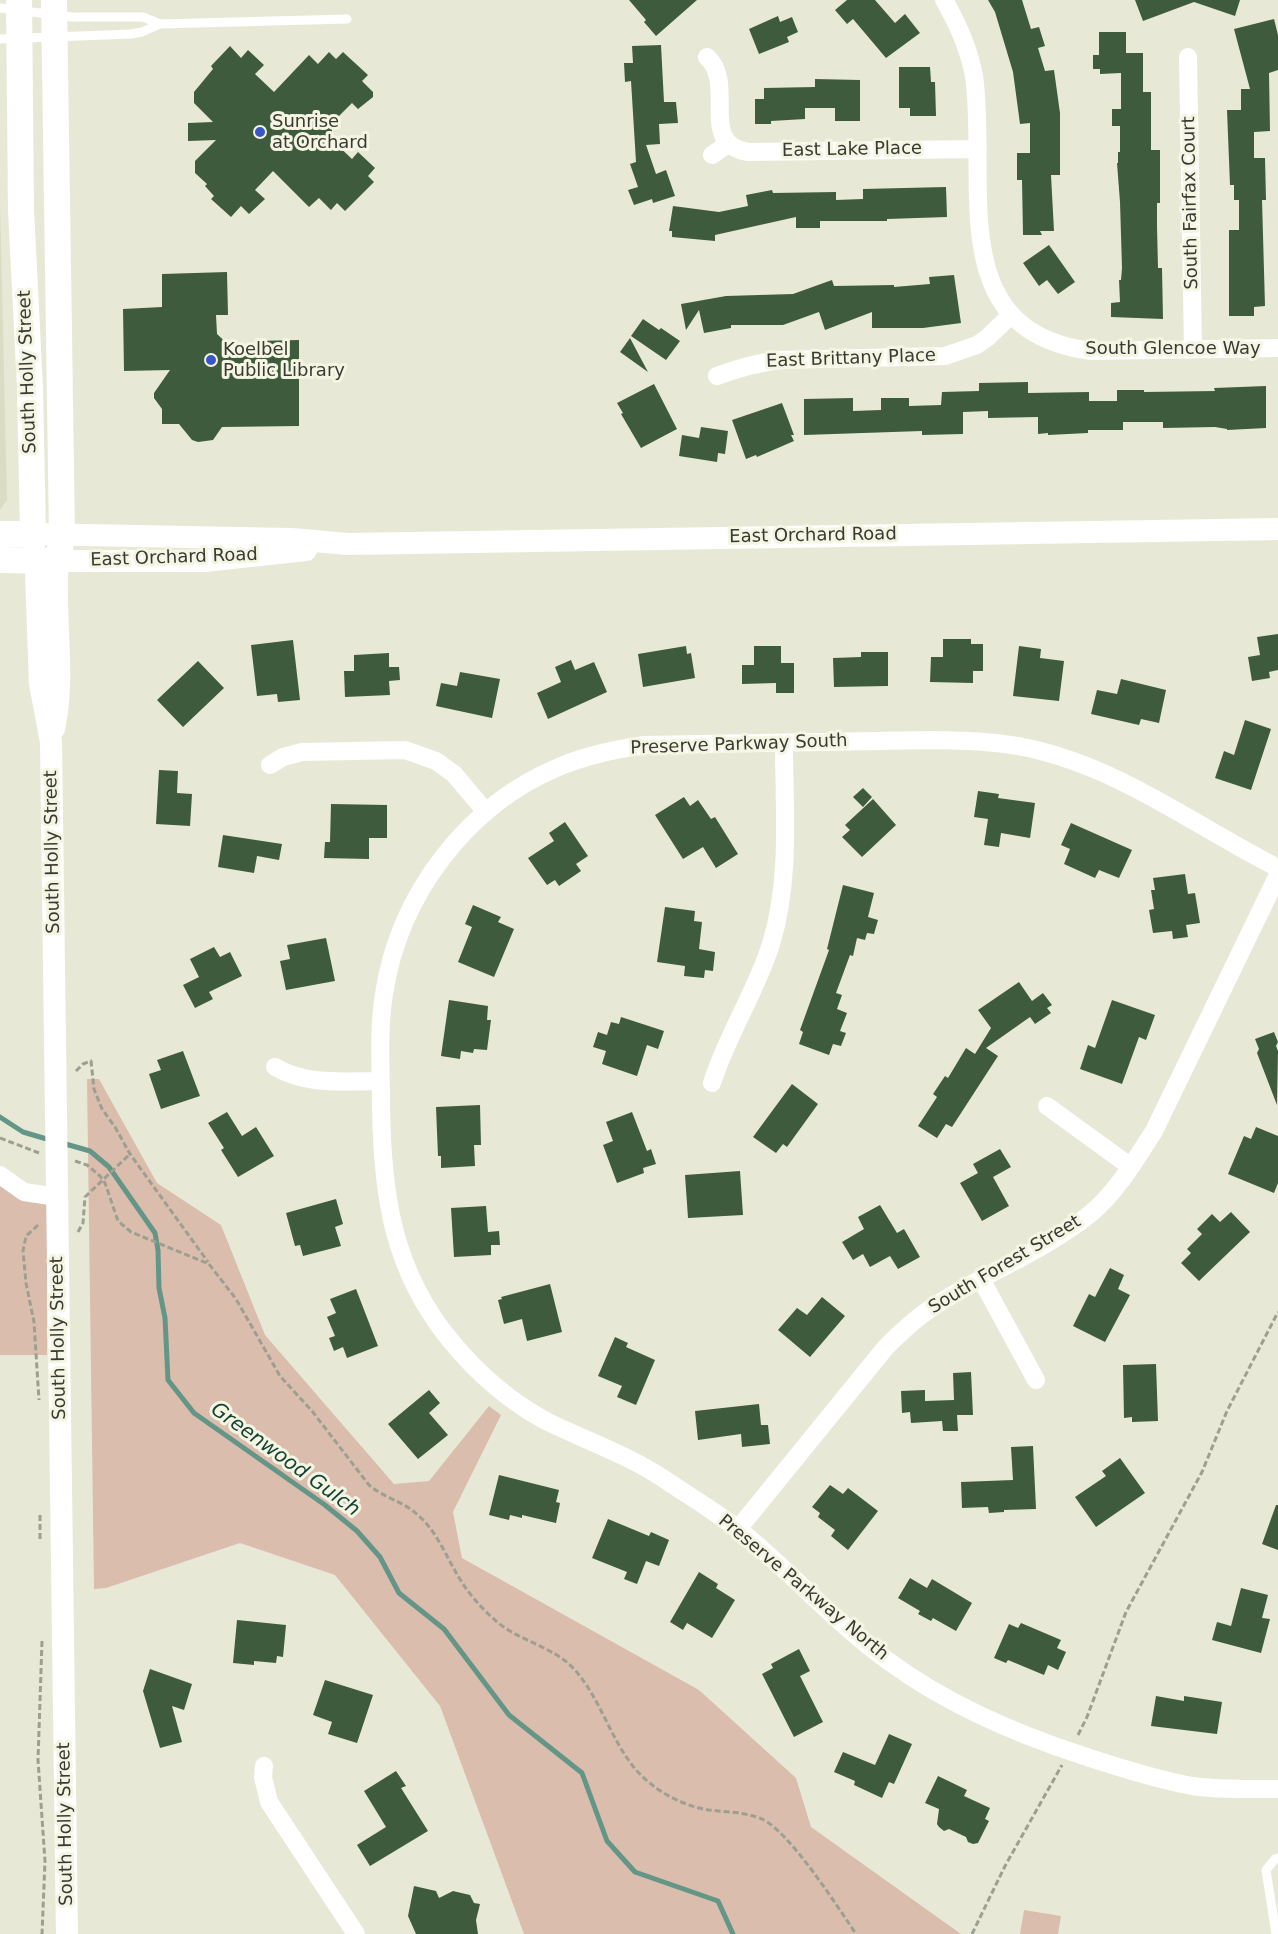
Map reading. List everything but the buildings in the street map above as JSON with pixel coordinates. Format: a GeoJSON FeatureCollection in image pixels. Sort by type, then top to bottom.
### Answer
{"type":"FeatureCollection","features":[{"type":"Feature","properties":{"kind":"main road","name":"South Holly Street"},"geometry":{"type":"LineString","coordinates":[[13,6],[10,39],[30,388],[33,534]]}},
{"type":"Feature","properties":{"kind":"main road","name":"South Holly Street"},"geometry":{"type":"LineString","coordinates":[[47,560],[62,535],[54,17]]}},
{"type":"Feature","properties":{"kind":"main road","name":"East Orchard Road"},"geometry":{"type":"LineString","coordinates":[[0,534],[33,534]]}},
{"type":"Feature","properties":{"kind":"main road","name":"East Orchard Road"},"geometry":{"type":"LineString","coordinates":[[0,560],[47,560]]}},
{"type":"Feature","properties":{"kind":"street","name":"South Glencoe Way"},"geometry":{"type":"LineString","coordinates":[[944,0],[961,32],[973,73],[978,148],[979,218],[984,258],[996,291],[1011,315],[1043,339],[1074,349],[1092,351],[1278,348]]}},
{"type":"Feature","properties":{"kind":"street"},"geometry":{"type":"LineString","coordinates":[[707,57],[713,63],[720,78],[720,129],[728,144],[712,155]]}},
{"type":"Feature","properties":{"kind":"street","name":"South Fairfax Court"},"geometry":{"type":"LineString","coordinates":[[1188,57],[1193,349]]}},
{"type":"Feature","properties":{"kind":"street","name":"East Lake Place"},"geometry":{"type":"LineString","coordinates":[[728,144],[738,150],[748,152],[978,148]]}},
{"type":"Feature","properties":{"kind":"street","name":"East Brittany Place"},"geometry":{"type":"LineString","coordinates":[[717,376],[757,363],[780,360],[945,356],[977,345],[1011,315]]}},
{"type":"Feature","properties":{"kind":"street","name":"East Orchard Road"},"geometry":{"type":"LineString","coordinates":[[47,560],[204,561],[348,544],[1278,529]]}},
{"type":"Feature","properties":{"kind":"street","name":"East Orchard Road"},"geometry":{"type":"LineString","coordinates":[[33,534],[291,538],[348,544]]}},
{"type":"Feature","properties":{"kind":"street","name":"South Holly Street"},"geometry":{"type":"LineString","coordinates":[[33,534],[47,560],[40,684],[51,742],[67,1934]]}},
{"type":"Feature","properties":{"kind":"street","name":"Preserve Parkway South"},"geometry":{"type":"LineString","coordinates":[[381,1081],[383,996],[395,947],[404,923],[435,867],[453,844],[486,812],[537,778],[562,766],[618,749],[645,745],[967,741],[1028,748],[1059,756],[1110,775],[1143,791],[1278,868]]}},
{"type":"Feature","properties":{"kind":"street"},"geometry":{"type":"LineString","coordinates":[[712,1083],[765,961],[778,918],[785,868],[784,742]]}},
{"type":"Feature","properties":{"kind":"street"},"geometry":{"type":"LineString","coordinates":[[270,765],[302,752],[405,750],[436,761],[453,774],[486,812]]}},
{"type":"Feature","properties":{"kind":"street","name":"South Forest Street"},"geometry":{"type":"LineString","coordinates":[[738,1529],[886,1347],[909,1324],[938,1303],[1059,1237],[1107,1198],[1131,1167],[1154,1131],[1278,875]]}},
{"type":"Feature","properties":{"kind":"street"},"geometry":{"type":"LineString","coordinates":[[274,1067],[287,1074],[317,1082],[381,1081]]}},
{"type":"Feature","properties":{"kind":"street","name":"Preserve Parkway North"},"geometry":{"type":"LineString","coordinates":[[381,1081],[382,1155],[389,1210],[396,1237],[410,1273],[430,1312],[448,1338],[485,1377],[519,1404],[545,1420],[657,1474],[738,1529],[860,1639],[894,1665],[971,1712],[1011,1730],[1142,1776],[1196,1786],[1278,1790]]}},
{"type":"Feature","properties":{"kind":"street"},"geometry":{"type":"LineString","coordinates":[[1047,1106],[1131,1167]]}},
{"type":"Feature","properties":{"kind":"street"},"geometry":{"type":"LineString","coordinates":[[0,1175],[24,1192],[57,1187]]}},
{"type":"Feature","properties":{"kind":"street"},"geometry":{"type":"LineString","coordinates":[[981,1279],[1036,1380]]}},
{"type":"Feature","properties":{"kind":"street"},"geometry":{"type":"LineString","coordinates":[[264,1766],[263,1777],[269,1802],[356,1934]]}},
{"type":"Feature","properties":{"kind":"lane"},"geometry":{"type":"LineString","coordinates":[[13,6],[131,34],[160,24],[347,20]]}},
{"type":"Feature","properties":{"kind":"lane"},"geometry":{"type":"LineString","coordinates":[[10,39],[54,17],[143,16],[160,24]]}},
{"type":"Feature","properties":{"kind":"lane"},"geometry":{"type":"LineString","coordinates":[[1276,1934],[1266,1870],[1278,1858]]}},
{"type":"Feature","properties":{"kind":"path"},"geometry":{"type":"LineString","coordinates":[[91,1061],[96,1096],[130,1155],[236,1299],[280,1376],[312,1411],[369,1485],[380,1494],[393,1499],[418,1515],[431,1529],[470,1595],[497,1622],[513,1633],[553,1653],[572,1667],[594,1698],[624,1753],[650,1784],[690,1805],[746,1814],[768,1824],[790,1844],[856,1934]]}},
{"type":"Feature","properties":{"kind":"path"},"geometry":{"type":"LineString","coordinates":[[78,1232],[83,1223],[83,1202],[88,1193],[130,1155]]}},
{"type":"Feature","properties":{"kind":"path"},"geometry":{"type":"LineString","coordinates":[[39,1224],[26,1236],[23,1251],[26,1283],[34,1322],[39,1404]]}},
{"type":"Feature","properties":{"kind":"path"},"geometry":{"type":"LineString","coordinates":[[131,1232],[209,1264]]}},
{"type":"Feature","properties":{"kind":"path"},"geometry":{"type":"LineString","coordinates":[[972,1934],[1015,1847],[1070,1752],[1087,1717],[1126,1612],[1202,1472],[1227,1411],[1278,1312]]}},
{"type":"Feature","properties":{"kind":"path"},"geometry":{"type":"LineString","coordinates":[[40,1509],[41,1550]]}},
{"type":"Feature","properties":{"kind":"path"},"geometry":{"type":"LineString","coordinates":[[42,1634],[38,1760],[45,1861],[42,1934]]}},
{"type":"Feature","properties":{"kind":"shaded area"},"geometry":{"type":"Polygon","coordinates":[[[0,200],[7,500],[0,510],[0,200]]]}},
{"type":"Feature","properties":{"kind":"shaded area","name":"Greenwood Gulch"},"geometry":{"type":"Polygon","coordinates":[[[87,1079],[99,1079],[157,1183],[221,1225],[265,1335],[394,1484],[429,1481],[489,1406],[501,1415],[453,1512],[462,1558],[699,1690],[796,1778],[811,1827],[961,1934],[524,1934],[440,1706],[335,1575],[240,1543],[106,1588],[94,1589],[87,1079]]]}},
{"type":"Feature","properties":{"kind":"shaded area"},"geometry":{"type":"Polygon","coordinates":[[[0,1175],[47,1197],[47,1355],[0,1355],[0,1175]]]}},
{"type":"Feature","properties":{"kind":"shaded area"},"geometry":{"type":"Polygon","coordinates":[[[1024,1910],[1061,1916],[1058,1934],[1020,1934],[1024,1910]]]}},
{"type":"Feature","properties":{"kind":"waterway","name":"Greenwood Gulch"},"geometry":{"type":"LineString","coordinates":[[0,1117],[23,1132],[50,1140]]}},
{"type":"Feature","properties":{"kind":"waterway","name":"Greenwood Gulch"},"geometry":{"type":"LineString","coordinates":[[62,1143],[90,1151],[109,1167],[155,1233],[159,1288],[165,1318],[168,1380],[194,1413],[325,1505],[357,1531],[380,1557],[399,1593],[444,1629],[509,1715],[582,1773],[607,1841],[635,1872],[718,1901],[733,1934]]}},
{"type":"Feature","properties":{"kind":"place","name":"Sunrise at Orchard"},"geometry":{"type":"Point","coordinates":[260,132]}},
{"type":"Feature","properties":{"kind":"place","name":"Koelbel Public Library"},"geometry":{"type":"Point","coordinates":[211,360]}}]}
